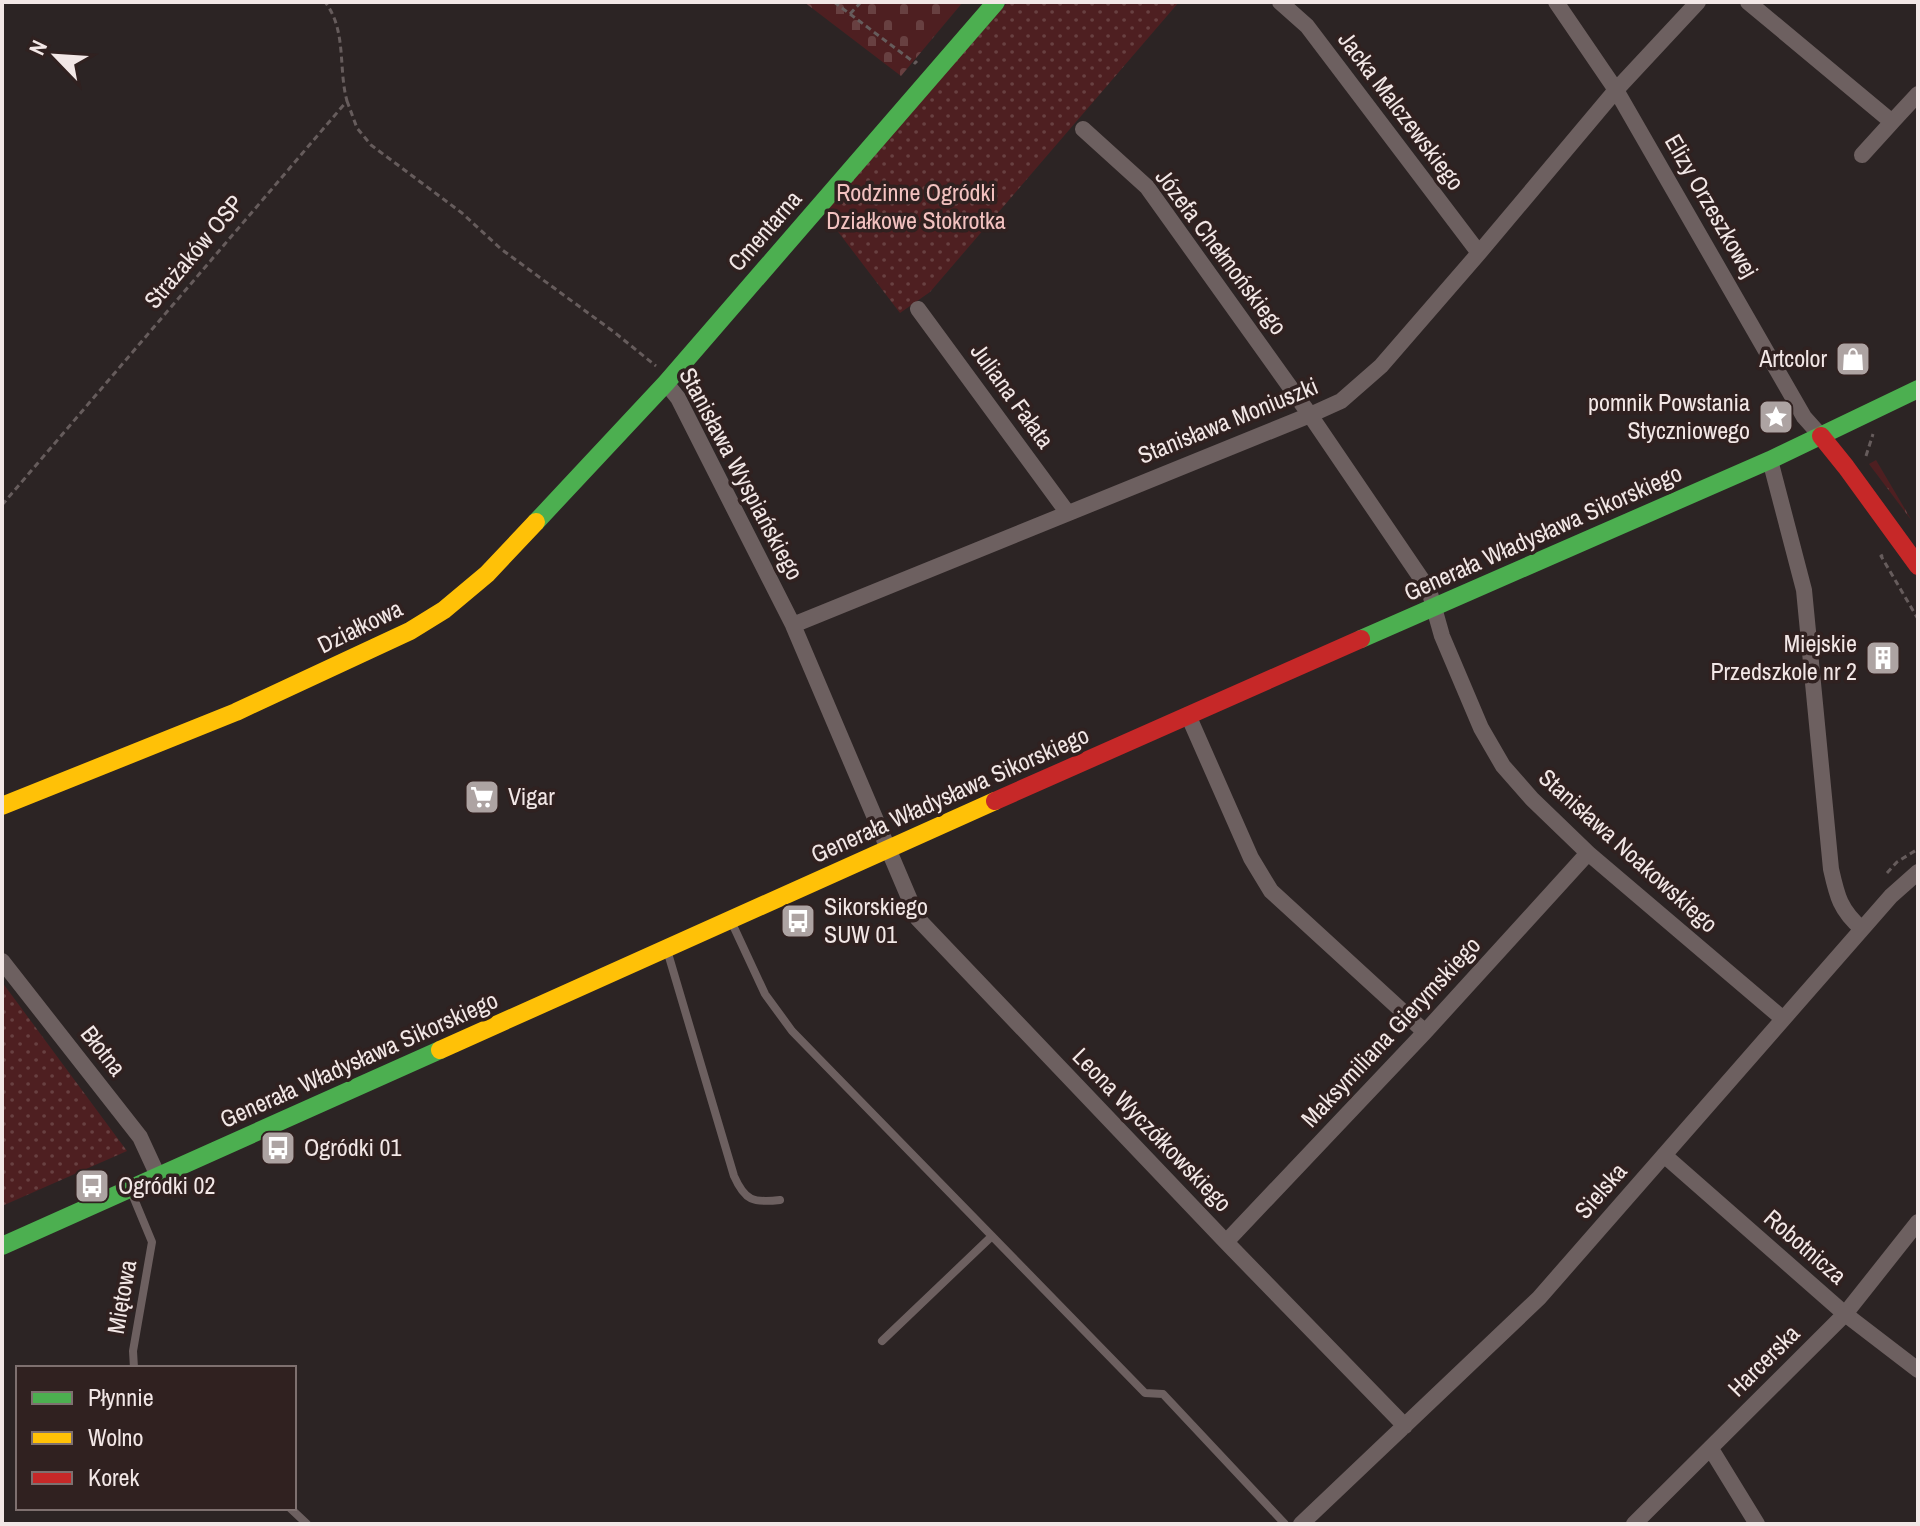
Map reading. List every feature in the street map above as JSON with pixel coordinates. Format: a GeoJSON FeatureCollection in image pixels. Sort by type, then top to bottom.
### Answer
{"type":"FeatureCollection","features":[{"type":"Feature","properties":{"kind":"street","name":"Cmentarna"},"geometry":{"type":"LineString","coordinates":[[666,383],[996,2]]}},
{"type":"Feature","properties":{"kind":"street","name":"Jacka Malczewskiego"},"geometry":{"type":"LineString","coordinates":[[1280,2],[1307,26],[1479,253]]}},
{"type":"Feature","properties":{"kind":"street","name":"Elizy Orzeszkowej"},"geometry":{"type":"LineString","coordinates":[[1556,2],[1616,90],[1804,417],[1821,436]]}},
{"type":"Feature","properties":{"kind":"street","name":"Stanisława Moniuszki"},"geometry":{"type":"LineString","coordinates":[[793,625],[1341,401],[1381,366],[1616,90],[1698,2]]}},
{"type":"Feature","properties":{"kind":"street"},"geometry":{"type":"LineString","coordinates":[[1748,2],[1892,122]]}},
{"type":"Feature","properties":{"kind":"street"},"geometry":{"type":"LineString","coordinates":[[1862,155],[1918,94]]}},
{"type":"Feature","properties":{"kind":"street","name":"Józefa Chełmońskiego"},"geometry":{"type":"LineString","coordinates":[[1083,129],[1147,187],[1310,415],[1429,590],[1433,608]]}},
{"type":"Feature","properties":{"kind":"street","name":"Juliana Fałata"},"geometry":{"type":"LineString","coordinates":[[918,309],[1067,512]]}},
{"type":"Feature","properties":{"kind":"street","name":"Stanisława Wyspiańskiego"},"geometry":{"type":"LineString","coordinates":[[666,383],[678,398],[793,625],[889,850]]}},
{"type":"Feature","properties":{"kind":"street","name":"Działkowa"},"geometry":{"type":"LineString","coordinates":[[2,806],[236,712],[410,631],[444,610],[487,574],[666,383]]}},
{"type":"Feature","properties":{"kind":"street","name":"Generała Władysława Sikorskiego"},"geometry":{"type":"LineString","coordinates":[[2,1246],[1056,773],[1770,460],[1918,389]]}},
{"type":"Feature","properties":{"kind":"street"},"geometry":{"type":"LineString","coordinates":[[1821,436],[1918,566]]}},
{"type":"Feature","properties":{"kind":"street"},"geometry":{"type":"LineString","coordinates":[[1770,460],[1804,590],[1831,869],[1838,901],[1848,917],[1862,929]]}},
{"type":"Feature","properties":{"kind":"street","name":"Stanisława Noakowskiego"},"geometry":{"type":"LineString","coordinates":[[1433,608],[1481,728],[1503,766],[1588,853],[1782,1018]]}},
{"type":"Feature","properties":{"kind":"street"},"geometry":{"type":"LineString","coordinates":[[1188,715],[1251,858],[1271,891],[1425,1032]]}},
{"type":"Feature","properties":{"kind":"street","name":"Leona Wyczółkowskiego"},"geometry":{"type":"LineString","coordinates":[[889,850],[918,919],[1405,1426]]}},
{"type":"Feature","properties":{"kind":"street","name":"Maksymiliana Gierymskiego"},"geometry":{"type":"LineString","coordinates":[[1226,1242],[1425,1032],[1588,853]]}},
{"type":"Feature","properties":{"kind":"street","name":"Sielska"},"geometry":{"type":"LineString","coordinates":[[1301,1524],[1539,1298],[1782,1018],[1891,896],[1918,872]]}},
{"type":"Feature","properties":{"kind":"street","name":"Błotna"},"geometry":{"type":"LineString","coordinates":[[2,961],[140,1137],[158,1176]]}},
{"type":"Feature","properties":{"kind":"street","name":"Robotnicza"},"geometry":{"type":"LineString","coordinates":[[1664,1155],[1845,1314],[1918,1370]]}},
{"type":"Feature","properties":{"kind":"street","name":"Harcerska"},"geometry":{"type":"LineString","coordinates":[[1634,1524],[1845,1314],[1918,1222]]}},
{"type":"Feature","properties":{"kind":"street"},"geometry":{"type":"LineString","coordinates":[[1711,1449],[1757,1524]]}},
{"type":"Feature","properties":{"kind":"lane"},"geometry":{"type":"LineString","coordinates":[[731,920],[765,994],[792,1031],[1145,1393],[1163,1394],[1285,1524]]}},
{"type":"Feature","properties":{"kind":"lane"},"geometry":{"type":"LineString","coordinates":[[666,948],[734,1176],[742,1193],[759,1202],[780,1200]]}},
{"type":"Feature","properties":{"kind":"lane","name":"Miętowa"},"geometry":{"type":"LineString","coordinates":[[130,1188],[152,1242],[133,1351],[134,1366]]}},
{"type":"Feature","properties":{"kind":"lane"},"geometry":{"type":"LineString","coordinates":[[882,1341],[992,1236]]}},
{"type":"Feature","properties":{"kind":"lane"},"geometry":{"type":"LineString","coordinates":[[292,1510],[307,1524]]}},
{"type":"Feature","properties":{"kind":"path"},"geometry":{"type":"LineString","coordinates":[[325,2],[339,31],[343,89],[347,101]]}},
{"type":"Feature","properties":{"kind":"path"},"geometry":{"type":"LineString","coordinates":[[834,2],[915,63],[926,51]]}},
{"type":"Feature","properties":{"kind":"path"},"geometry":{"type":"LineString","coordinates":[[850,14],[861,2]]}},
{"type":"Feature","properties":{"kind":"path","name":"Stanisława Wyspiańskiego"},"geometry":{"type":"LineString","coordinates":[[347,101],[357,128],[371,145],[462,213],[510,256],[614,332],[657,367],[666,383]]}},
{"type":"Feature","properties":{"kind":"path","name":"Strażaków OSP"},"geometry":{"type":"LineString","coordinates":[[2,505],[347,101]]}},
{"type":"Feature","properties":{"kind":"path"},"geometry":{"type":"LineString","coordinates":[[1881,556],[1918,619]]}},
{"type":"Feature","properties":{"kind":"green space"},"geometry":{"type":"Polygon","coordinates":[[[804,2],[963,2],[901,76],[804,2]]]}},
{"type":"Feature","properties":{"kind":"green space","name":"Rodzinne Ogródki Działkowe Stokrotka"},"geometry":{"type":"Polygon","coordinates":[[[1008,2],[1179,2],[930,292],[900,313],[823,212],[1008,2]]]}},
{"type":"Feature","properties":{"kind":"green space"},"geometry":{"type":"Polygon","coordinates":[[[1876,460],[1912,521],[1869,464],[1876,460]]]}},
{"type":"Feature","properties":{"kind":"green space"},"geometry":{"type":"Polygon","coordinates":[[[2,982],[127,1151],[2,1206],[2,982]]]}},
{"type":"Feature","properties":{"kind":"traffic: fast"},"geometry":{"type":"LineString","coordinates":[[536,522],[666,383],[996,2]]}},
{"type":"Feature","properties":{"kind":"traffic: fast"},"geometry":{"type":"LineString","coordinates":[[1361,639],[1770,460],[1918,389]]}},
{"type":"Feature","properties":{"kind":"traffic: fast"},"geometry":{"type":"LineString","coordinates":[[2,1246],[440,1050]]}},
{"type":"Feature","properties":{"kind":"traffic: slow"},"geometry":{"type":"LineString","coordinates":[[2,806],[236,712],[410,631],[444,610],[487,574],[536,522]]}},
{"type":"Feature","properties":{"kind":"traffic: slow"},"geometry":{"type":"LineString","coordinates":[[440,1050],[995,801]]}},
{"type":"Feature","properties":{"kind":"traffic: jam"},"geometry":{"type":"LineString","coordinates":[[1821,436],[1918,566]]}},
{"type":"Feature","properties":{"kind":"traffic: jam"},"geometry":{"type":"LineString","coordinates":[[995,801],[1361,639]]}},
{"type":"Feature","properties":{"kind":"place","name":"Artcolor"},"geometry":{"type":"Point","coordinates":[1853,359]}},
{"type":"Feature","properties":{"kind":"place","name":"pomnik Powstania Styczniowego"},"geometry":{"type":"Point","coordinates":[1776,417]}},
{"type":"Feature","properties":{"kind":"place","name":"Miejskie Przedszkole nr 2"},"geometry":{"type":"Point","coordinates":[1883,658]}},
{"type":"Feature","properties":{"kind":"place","name":"Vigar"},"geometry":{"type":"Point","coordinates":[482,797]}},
{"type":"Feature","properties":{"kind":"place","name":"Sikorskiego SUW 01"},"geometry":{"type":"Point","coordinates":[798,921]}},
{"type":"Feature","properties":{"kind":"place","name":"Ogródki 01"},"geometry":{"type":"Point","coordinates":[278,1148]}},
{"type":"Feature","properties":{"kind":"place","name":"Ogródki 02"},"geometry":{"type":"Point","coordinates":[92,1186]}}]}
